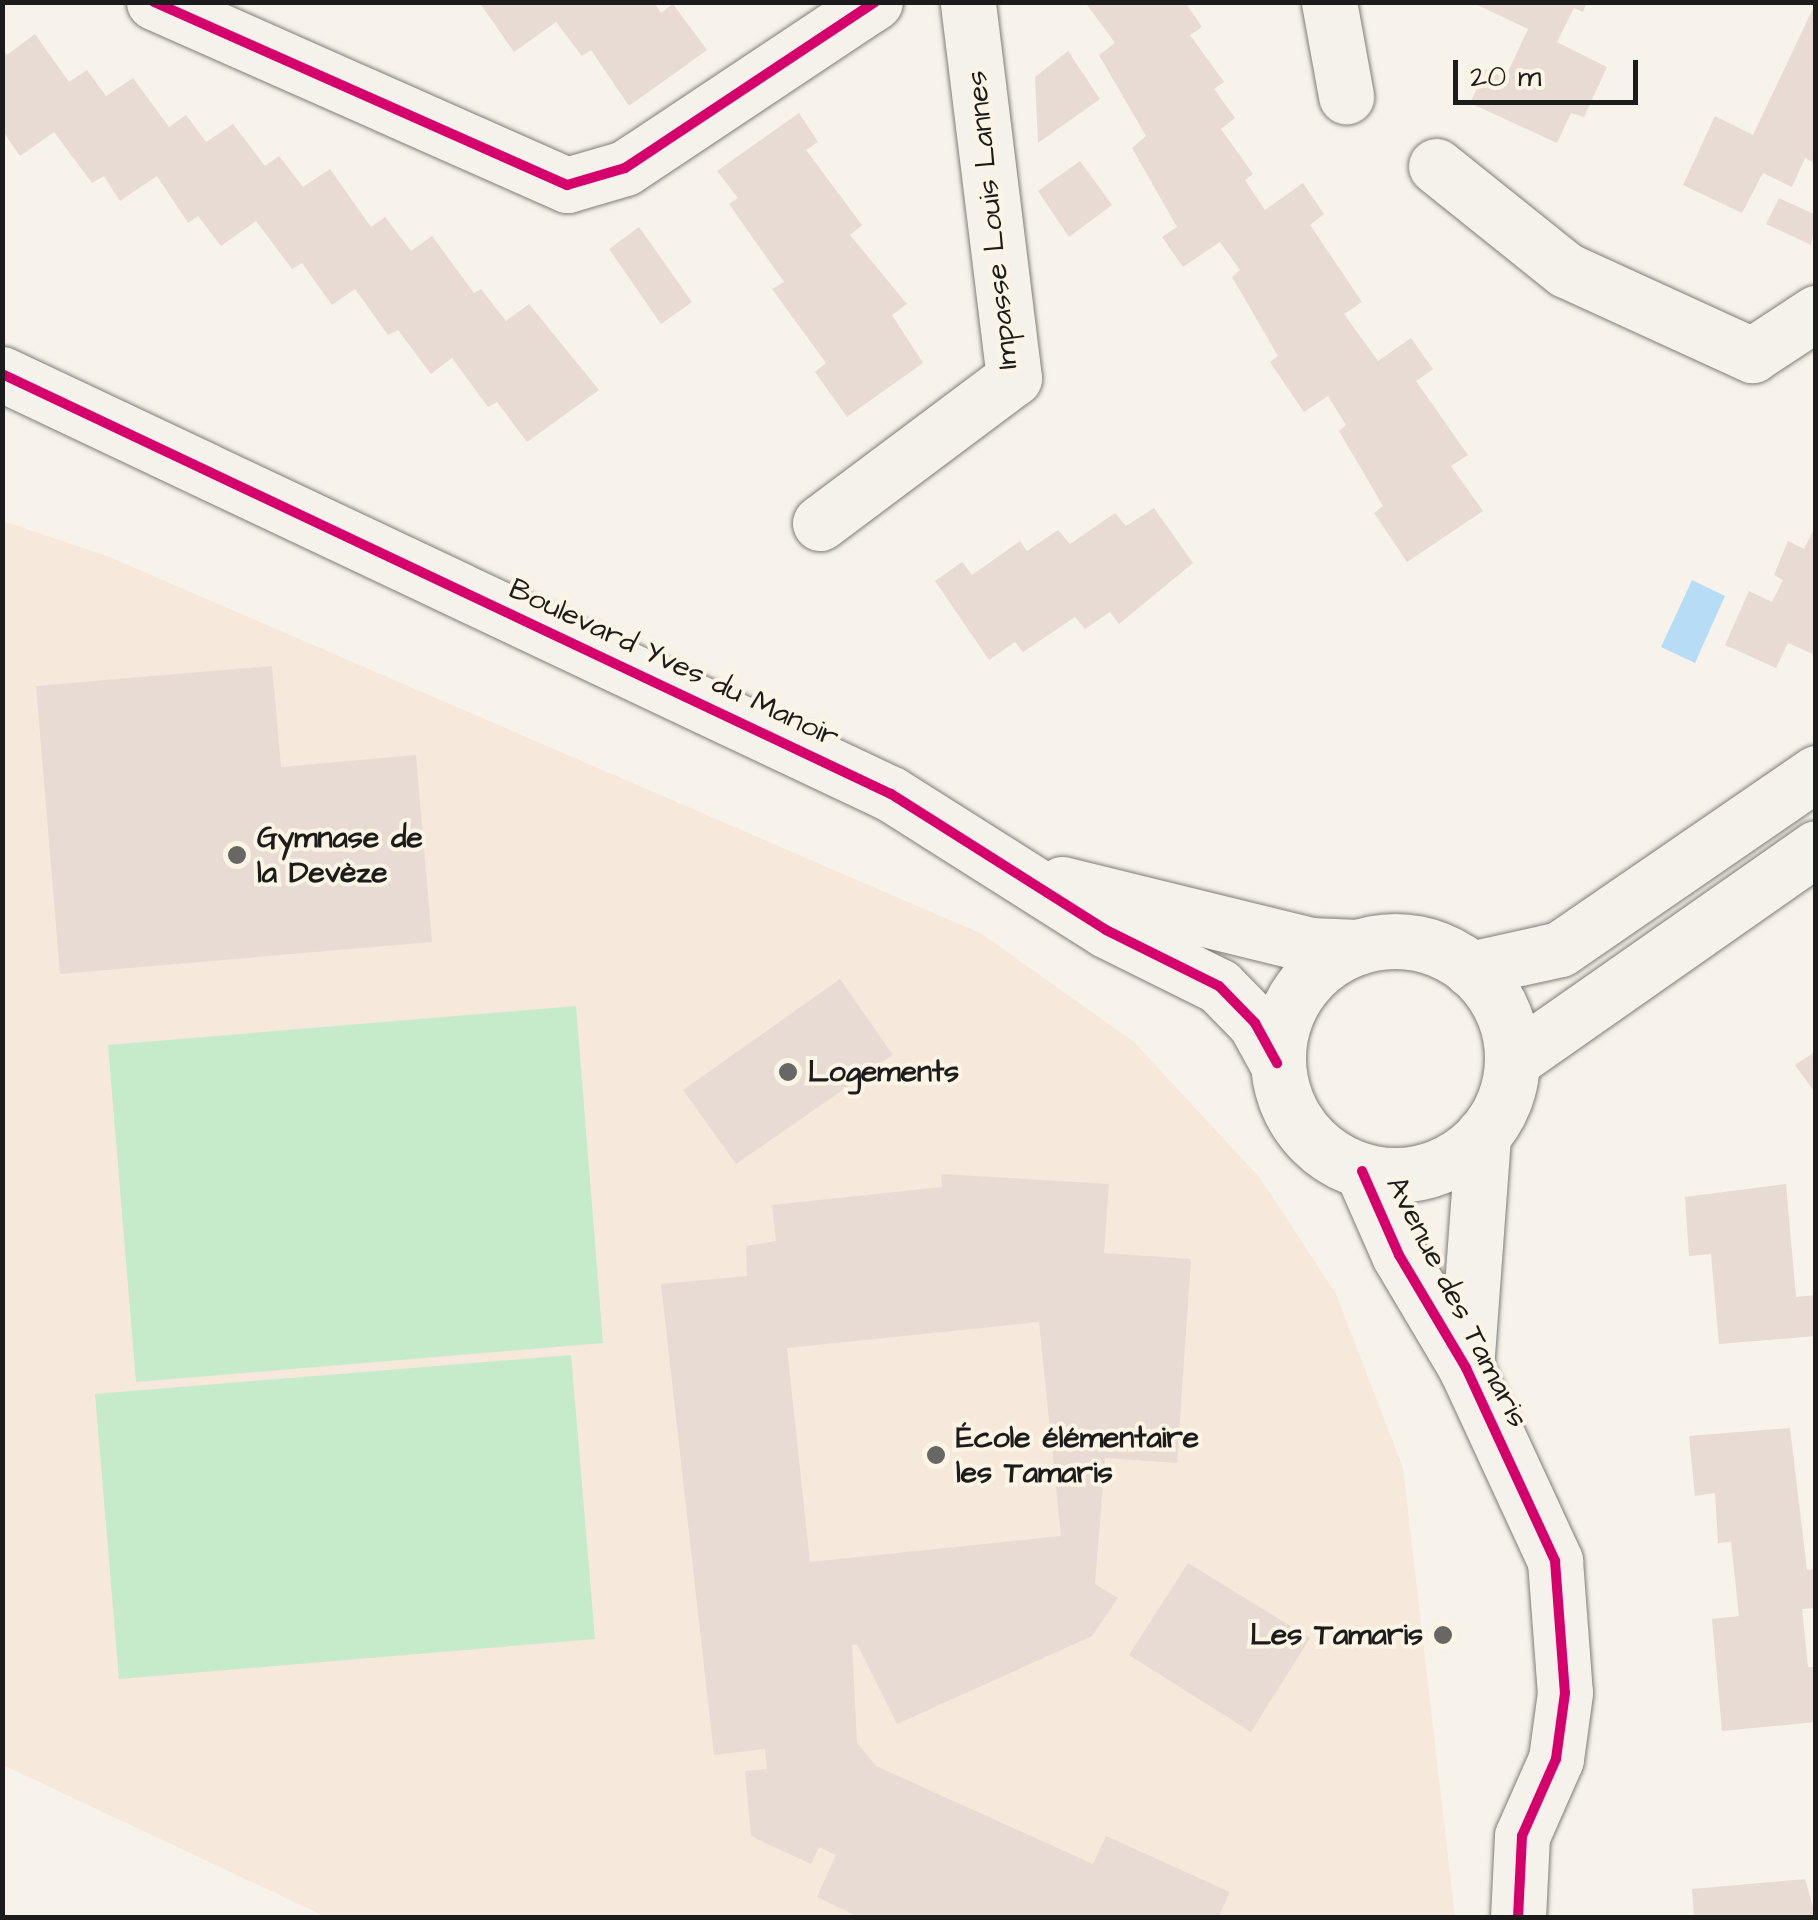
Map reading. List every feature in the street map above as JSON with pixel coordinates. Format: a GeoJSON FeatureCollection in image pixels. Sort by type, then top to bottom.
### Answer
{"type":"FeatureCollection","features":[{"type":"Feature","properties":{"kind":"street"},"geometry":{"type":"LineString","coordinates":[[154,2],[568,186],[625,168],[875,2]]}},
{"type":"Feature","properties":{"kind":"street","name":"Impasse Louis Lannes"},"geometry":{"type":"LineString","coordinates":[[820,523],[1014,378],[968,2]]}},
{"type":"Feature","properties":{"kind":"street"},"geometry":{"type":"LineString","coordinates":[[1329,2],[1346,96]]}},
{"type":"Feature","properties":{"kind":"street"},"geometry":{"type":"LineString","coordinates":[[1436,166],[1566,270],[1752,356],[1816,313]]}},
{"type":"Feature","properties":{"kind":"street","name":"Boulevard Yves du Manoir"},"geometry":{"type":"LineString","coordinates":[[2,374],[892,794],[1025,874],[1106,930],[1219,986],[1255,1023],[1278,1063]]}},
{"type":"Feature","properties":{"kind":"street"},"geometry":{"type":"LineString","coordinates":[[1470,969],[1560,949],[1816,773]]}},
{"type":"Feature","properties":{"kind":"street"},"geometry":{"type":"LineString","coordinates":[[1512,1061],[1816,848]]}},
{"type":"Feature","properties":{"kind":"street","name":"Boulevard Yves du Manoir"},"geometry":{"type":"LineString","coordinates":[[1025,874],[1310,946],[1358,947]]}},
{"type":"Feature","properties":{"kind":"street"},"geometry":{"type":"LineString","coordinates":[[1416,942],[1470,969],[1502,1010],[1512,1061],[1504,1101],[1483,1135],[1428,1170],[1395,1176],[1340,1162],[1303,1130],[1290,1110],[1278,1063],[1286,1014],[1298,992],[1335,957],[1358,947],[1416,942]]}},
{"type":"Feature","properties":{"kind":"street","name":"Avenue des Tamaris"},"geometry":{"type":"LineString","coordinates":[[1466,1368],[1483,1135]]}},
{"type":"Feature","properties":{"kind":"street","name":"Avenue des Tamaris"},"geometry":{"type":"LineString","coordinates":[[1362,1170],[1399,1255],[1466,1368],[1554,1561],[1565,1693],[1556,1759],[1522,1836],[1518,1918]]}},
{"type":"Feature","properties":{"kind":"shaded area"},"geometry":{"type":"Polygon","coordinates":[[[3,521],[107,556],[982,934],[1134,1042],[1260,1178],[1336,1294],[1403,1468],[1455,1917],[326,1917],[3,1765],[3,521]]]}},
{"type":"Feature","properties":{"kind":"green space"},"geometry":{"type":"Polygon","coordinates":[[[576,1006],[603,1343],[136,1382],[108,1045],[576,1006]]]}},
{"type":"Feature","properties":{"kind":"green space"},"geometry":{"type":"Polygon","coordinates":[[[571,1355],[595,1639],[119,1679],[95,1394],[571,1355]]]}},
{"type":"Feature","properties":{"kind":"water"},"geometry":{"type":"Polygon","coordinates":[[[1692,580],[1725,596],[1695,663],[1661,647],[1692,580]]]}},
{"type":"Feature","properties":{"kind":"building"},"geometry":{"type":"Polygon","coordinates":[[[479,2],[654,2],[661,13],[673,4],[707,50],[629,106],[591,50],[582,56],[556,22],[514,52],[479,2]]]}},
{"type":"Feature","properties":{"kind":"building"},"geometry":{"type":"Polygon","coordinates":[[[1085,2],[1185,2],[1202,27],[1190,35],[1224,82],[1214,89],[1235,118],[1221,129],[1253,174],[1245,180],[1265,210],[1303,183],[1324,214],[1310,225],[1362,302],[1344,314],[1378,361],[1411,338],[1433,369],[1416,381],[1468,455],[1451,466],[1483,511],[1407,562],[1374,513],[1383,506],[1339,431],[1346,425],[1328,396],[1304,412],[1270,362],[1278,356],[1232,277],[1240,270],[1220,242],[1183,267],[1162,237],[1177,227],[1132,148],[1146,136],[1099,55],[1115,43],[1085,2]]]}},
{"type":"Feature","properties":{"kind":"building"},"geometry":{"type":"Polygon","coordinates":[[[1471,2],[1587,2],[1583,12],[1574,8],[1557,42],[1607,67],[1584,117],[1571,113],[1557,143],[1470,103],[1486,69],[1505,78],[1528,29],[1471,2]]]}},
{"type":"Feature","properties":{"kind":"building"},"geometry":{"type":"Polygon","coordinates":[[[1816,2],[1816,164],[1805,158],[1792,187],[1763,173],[1742,213],[1683,185],[1715,116],[1753,135],[1816,2]]]}},
{"type":"Feature","properties":{"kind":"building"},"geometry":{"type":"Polygon","coordinates":[[[35,34],[69,82],[87,70],[106,96],[133,78],[169,127],[186,115],[206,142],[233,124],[265,166],[279,156],[303,187],[330,169],[371,227],[385,217],[411,251],[432,236],[474,293],[481,289],[506,321],[529,304],[599,390],[527,442],[497,402],[488,407],[452,358],[431,374],[398,330],[388,335],[355,289],[332,305],[302,263],[292,269],[256,221],[221,246],[198,216],[188,223],[157,176],[120,201],[104,176],[92,183],[54,132],[20,156],[2,130],[2,49],[7,55],[35,34]]]}},
{"type":"Feature","properties":{"kind":"building"},"geometry":{"type":"Polygon","coordinates":[[[1068,51],[1100,99],[1038,143],[1035,77],[1068,51]]]}},
{"type":"Feature","properties":{"kind":"building"},"geometry":{"type":"Polygon","coordinates":[[[799,113],[818,142],[806,150],[862,225],[850,235],[907,304],[892,315],[923,363],[847,417],[815,372],[826,363],[772,289],[784,282],[729,204],[738,198],[717,171],[799,113]]]}},
{"type":"Feature","properties":{"kind":"building"},"geometry":{"type":"Polygon","coordinates":[[[1080,161],[1112,205],[1069,237],[1038,191],[1080,161]]]}},
{"type":"Feature","properties":{"kind":"building"},"geometry":{"type":"Polygon","coordinates":[[[1779,198],[1816,215],[1811,245],[1766,224],[1779,198]]]}},
{"type":"Feature","properties":{"kind":"building"},"geometry":{"type":"Polygon","coordinates":[[[639,227],[692,302],[661,324],[609,249],[639,227]]]}},
{"type":"Feature","properties":{"kind":"building"},"geometry":{"type":"Polygon","coordinates":[[[1154,508],[1193,563],[1119,624],[1110,612],[1085,629],[1075,617],[1023,652],[1015,642],[989,660],[935,581],[962,562],[972,575],[1020,541],[1027,551],[1058,530],[1070,544],[1115,513],[1126,526],[1154,508]]]}},
{"type":"Feature","properties":{"kind":"building"},"geometry":{"type":"Polygon","coordinates":[[[1816,525],[1813,654],[1788,643],[1776,668],[1725,645],[1749,591],[1772,602],[1783,580],[1774,575],[1788,541],[1804,549],[1816,525]]]}},
{"type":"Feature","properties":{"kind":"building","name":"Gymnase de la Devèze"},"geometry":{"type":"Polygon","coordinates":[[[272,666],[281,767],[416,755],[432,942],[60,974],[36,686],[272,666]]]}},
{"type":"Feature","properties":{"kind":"building","name":"Logements"},"geometry":{"type":"Polygon","coordinates":[[[840,979],[893,1055],[736,1164],[683,1090],[840,979]]]}},
{"type":"Feature","properties":{"kind":"building"},"geometry":{"type":"Polygon","coordinates":[[[1816,1051],[1816,1094],[1795,1065],[1816,1051]]]}},
{"type":"Feature","properties":{"kind":"building"},"geometry":{"type":"Polygon","coordinates":[[[941,1174],[1109,1184],[1104,1253],[1191,1259],[1177,1463],[1105,1458],[1095,1584],[1118,1598],[1092,1636],[897,1724],[857,1644],[852,1645],[857,1743],[876,1766],[1093,1864],[1106,1836],[1230,1892],[1218,1918],[861,1918],[817,1897],[836,1855],[819,1847],[811,1864],[751,1836],[745,1771],[767,1769],[765,1749],[714,1755],[661,1284],[747,1276],[746,1246],[776,1241],[772,1205],[942,1187],[941,1174]],[[1039,1322],[787,1348],[810,1562],[1061,1536],[1039,1322]]]}},
{"type":"Feature","properties":{"kind":"building"},"geometry":{"type":"Polygon","coordinates":[[[1786,1184],[1796,1297],[1816,1295],[1816,1336],[1719,1344],[1711,1254],[1689,1256],[1685,1197],[1786,1184]]]}},
{"type":"Feature","properties":{"kind":"building"},"geometry":{"type":"Polygon","coordinates":[[[1790,1428],[1807,1570],[1816,1569],[1816,1608],[1802,1609],[1808,1667],[1816,1667],[1816,1722],[1722,1731],[1712,1619],[1739,1616],[1731,1542],[1718,1543],[1715,1493],[1695,1496],[1689,1436],[1790,1428]]]}},
{"type":"Feature","properties":{"kind":"building"},"geometry":{"type":"Polygon","coordinates":[[[1188,1563],[1310,1638],[1251,1732],[1129,1655],[1188,1563]]]}},
{"type":"Feature","properties":{"kind":"building"},"geometry":{"type":"Polygon","coordinates":[[[1805,1879],[1816,1918],[1694,1918],[1692,1889],[1805,1879]]]}},
{"type":"Feature","properties":{"kind":"cycle path"},"geometry":{"type":"LineString","coordinates":[[154,2],[567,185],[625,168],[875,2]]}},
{"type":"Feature","properties":{"kind":"cycle path"},"geometry":{"type":"LineString","coordinates":[[2,374],[891,794],[1106,930],[1219,986],[1255,1023],[1277,1063]]}},
{"type":"Feature","properties":{"kind":"cycle path"},"geometry":{"type":"LineString","coordinates":[[1362,1171],[1399,1255],[1466,1368],[1555,1561],[1565,1693],[1556,1759],[1522,1836],[1518,1918]]}},
{"type":"Feature","properties":{"kind":"place","name":"Gymnase de la Devèze"},"geometry":{"type":"Point","coordinates":[237,855]}},
{"type":"Feature","properties":{"kind":"place","name":"Logements"},"geometry":{"type":"Point","coordinates":[788,1072]}},
{"type":"Feature","properties":{"kind":"place","name":"École élémentaire les Tamaris"},"geometry":{"type":"Point","coordinates":[936,1455]}},
{"type":"Feature","properties":{"kind":"place","name":"Les Tamaris"},"geometry":{"type":"Point","coordinates":[1443,1635]}}]}
